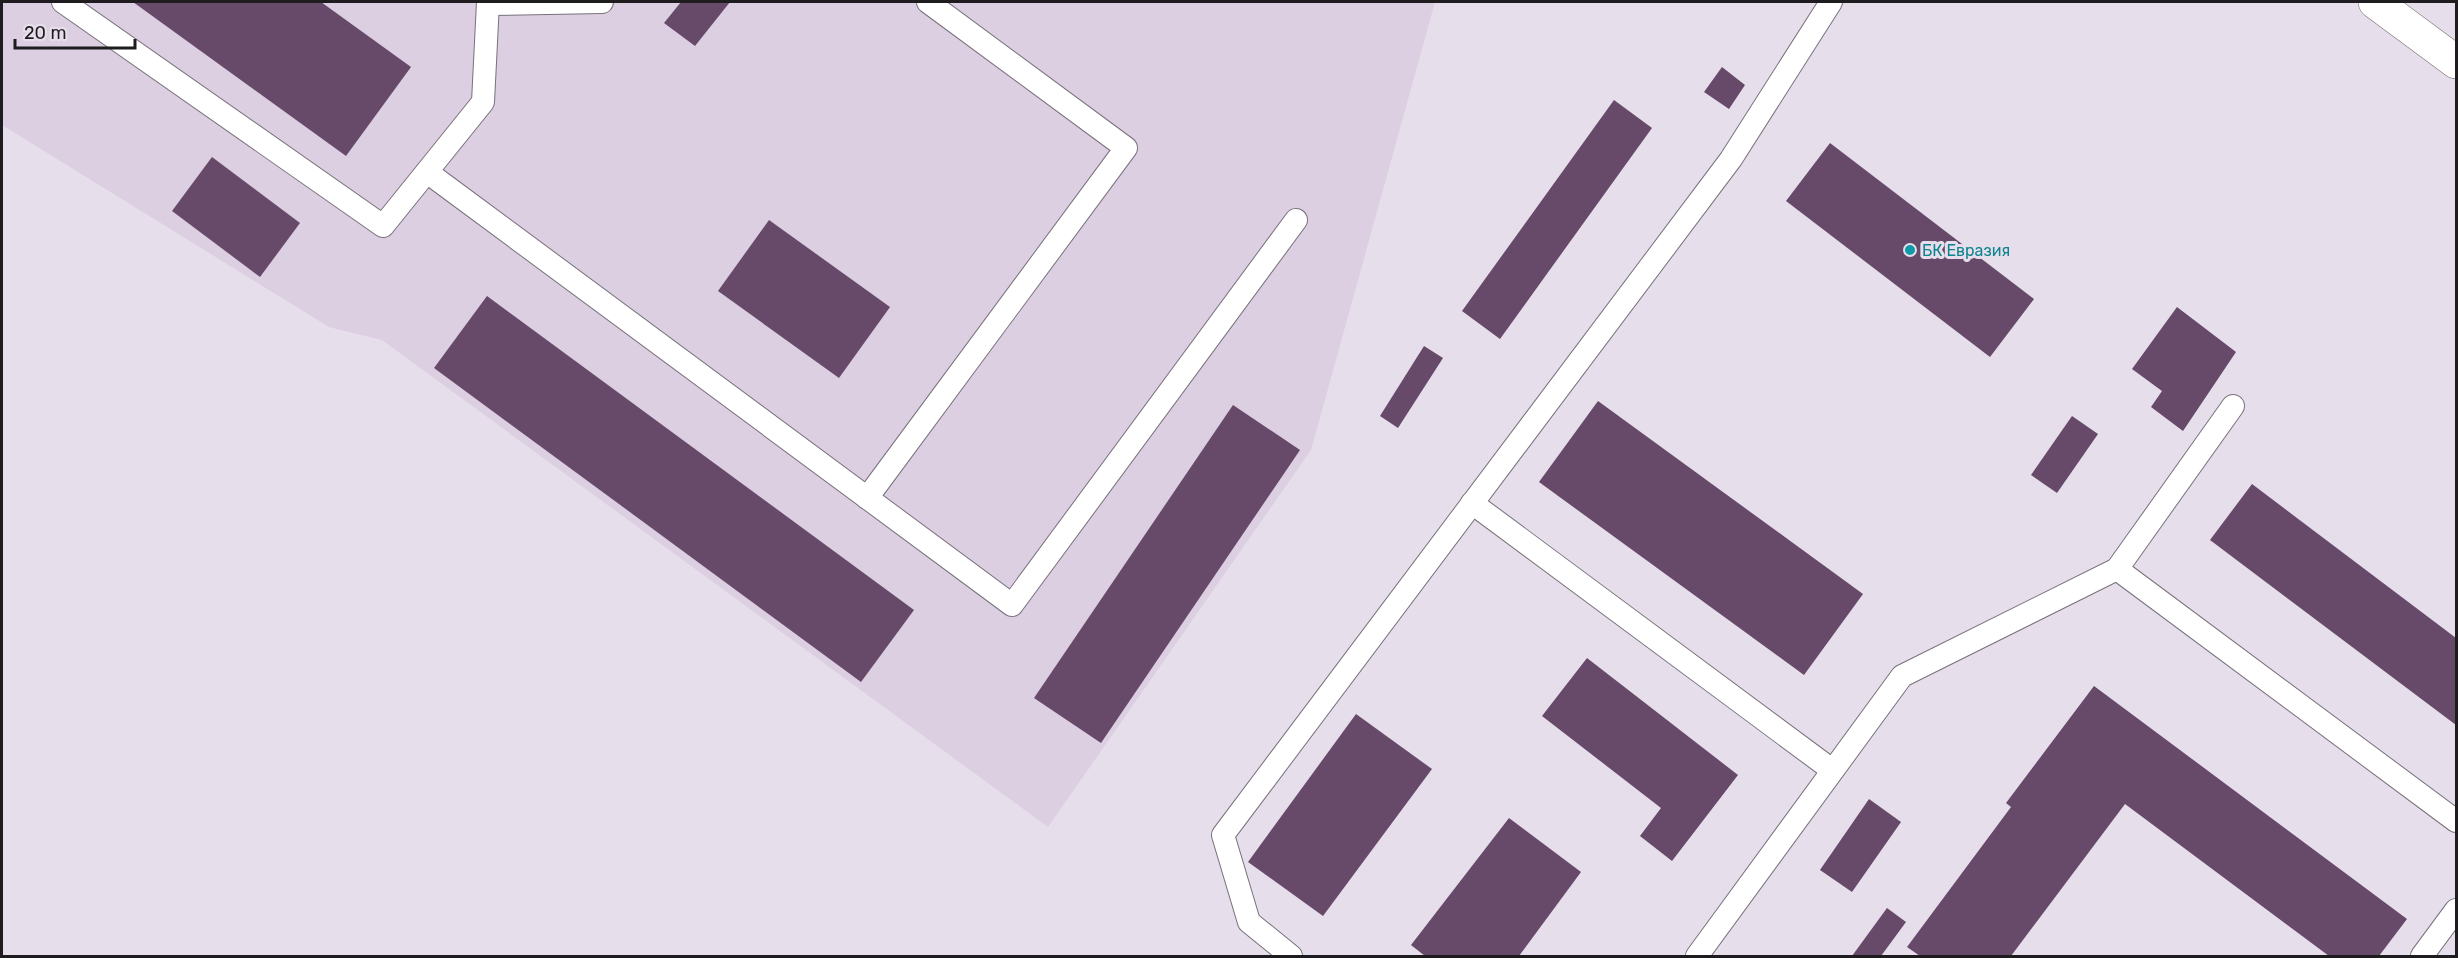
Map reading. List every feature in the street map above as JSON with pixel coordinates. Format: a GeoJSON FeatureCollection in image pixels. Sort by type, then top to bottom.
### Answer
{"type":"FeatureCollection","features":[{"type":"Feature","properties":{"kind":"street"},"geometry":{"type":"LineString","coordinates":[[2375,2],[2457,62]]}},
{"type":"Feature","properties":{"kind":"lane"},"geometry":{"type":"LineString","coordinates":[[63,2],[383,226],[483,102],[488,3],[602,2]]}},
{"type":"Feature","properties":{"kind":"lane"},"geometry":{"type":"LineString","coordinates":[[867,498],[1126,148],[928,2]]}},
{"type":"Feature","properties":{"kind":"lane"},"geometry":{"type":"LineString","coordinates":[[1291,957],[1249,922],[1223,835],[1731,159],[1831,2]]}},
{"type":"Feature","properties":{"kind":"lane"},"geometry":{"type":"LineString","coordinates":[[427,172],[1012,605],[1296,220]]}},
{"type":"Feature","properties":{"kind":"lane"},"geometry":{"type":"LineString","coordinates":[[1697,957],[1902,676],[2118,570],[2233,406]]}},
{"type":"Feature","properties":{"kind":"lane"},"geometry":{"type":"LineString","coordinates":[[1472,503],[1832,770]]}},
{"type":"Feature","properties":{"kind":"lane"},"geometry":{"type":"LineString","coordinates":[[2118,570],[2457,821]]}},
{"type":"Feature","properties":{"kind":"lane"},"geometry":{"type":"LineString","coordinates":[[2422,957],[2457,910]]}},
{"type":"Feature","properties":{"kind":"shaded area"},"geometry":{"type":"Polygon","coordinates":[[[2,2],[1435,2],[1311,450],[1048,827],[382,340],[329,327],[2,125],[2,2]]]}},
{"type":"Feature","properties":{"kind":"building"},"geometry":{"type":"Polygon","coordinates":[[[133,2],[321,2],[411,67],[346,156],[133,2]]]}},
{"type":"Feature","properties":{"kind":"building"},"geometry":{"type":"Polygon","coordinates":[[[681,2],[730,2],[695,46],[664,23],[681,2]]]}},
{"type":"Feature","properties":{"kind":"building"},"geometry":{"type":"Polygon","coordinates":[[[1722,67],[1745,85],[1729,109],[1704,92],[1722,67]]]}},
{"type":"Feature","properties":{"kind":"building"},"geometry":{"type":"Polygon","coordinates":[[[1614,100],[1652,128],[1500,339],[1462,311],[1614,100]]]}},
{"type":"Feature","properties":{"kind":"building","name":"БК Евразия"},"geometry":{"type":"Polygon","coordinates":[[[1830,143],[2034,299],[1990,357],[1786,201],[1830,143]]]}},
{"type":"Feature","properties":{"kind":"building"},"geometry":{"type":"Polygon","coordinates":[[[212,157],[300,223],[260,277],[172,211],[212,157]]]}},
{"type":"Feature","properties":{"kind":"building"},"geometry":{"type":"Polygon","coordinates":[[[769,220],[890,307],[839,378],[718,291],[769,220]]]}},
{"type":"Feature","properties":{"kind":"building"},"geometry":{"type":"Polygon","coordinates":[[[487,296],[914,610],[861,682],[434,368],[487,296]]]}},
{"type":"Feature","properties":{"kind":"building"},"geometry":{"type":"Polygon","coordinates":[[[2177,307],[2236,352],[2183,431],[2151,407],[2162,391],[2132,369],[2177,307]]]}},
{"type":"Feature","properties":{"kind":"building"},"geometry":{"type":"Polygon","coordinates":[[[1424,346],[1443,358],[1398,428],[1380,416],[1424,346]]]}},
{"type":"Feature","properties":{"kind":"building"},"geometry":{"type":"Polygon","coordinates":[[[1598,401],[1863,594],[1804,675],[1539,482],[1598,401]]]}},
{"type":"Feature","properties":{"kind":"building"},"geometry":{"type":"Polygon","coordinates":[[[1233,405],[1300,450],[1101,743],[1034,698],[1233,405]]]}},
{"type":"Feature","properties":{"kind":"building"},"geometry":{"type":"Polygon","coordinates":[[[2072,416],[2098,434],[2057,493],[2031,475],[2072,416]]]}},
{"type":"Feature","properties":{"kind":"building"},"geometry":{"type":"Polygon","coordinates":[[[2252,484],[2456,638],[2456,725],[2210,540],[2252,484]]]}},
{"type":"Feature","properties":{"kind":"building"},"geometry":{"type":"Polygon","coordinates":[[[1587,658],[1738,775],[1672,861],[1640,836],[1661,808],[1542,716],[1587,658]]]}},
{"type":"Feature","properties":{"kind":"building"},"geometry":{"type":"Polygon","coordinates":[[[2094,686],[2407,919],[2379,956],[2329,956],[2125,804],[2011,956],[1920,956],[1907,947],[2011,807],[2006,803],[2094,686]]]}},
{"type":"Feature","properties":{"kind":"building"},"geometry":{"type":"Polygon","coordinates":[[[1356,714],[1432,769],[1323,916],[1248,862],[1356,714]]]}},
{"type":"Feature","properties":{"kind":"building"},"geometry":{"type":"Polygon","coordinates":[[[1869,799],[1901,822],[1852,892],[1820,870],[1869,799]]]}},
{"type":"Feature","properties":{"kind":"building"},"geometry":{"type":"Polygon","coordinates":[[[1509,818],[1581,872],[1519,956],[1425,956],[1411,945],[1509,818]]]}},
{"type":"Feature","properties":{"kind":"building"},"geometry":{"type":"Polygon","coordinates":[[[1887,908],[1906,922],[1881,956],[1852,956],[1887,908]]]}},
{"type":"Feature","properties":{"kind":"place","name":"БК Евразия"},"geometry":{"type":"Point","coordinates":[1910,250]}}]}
